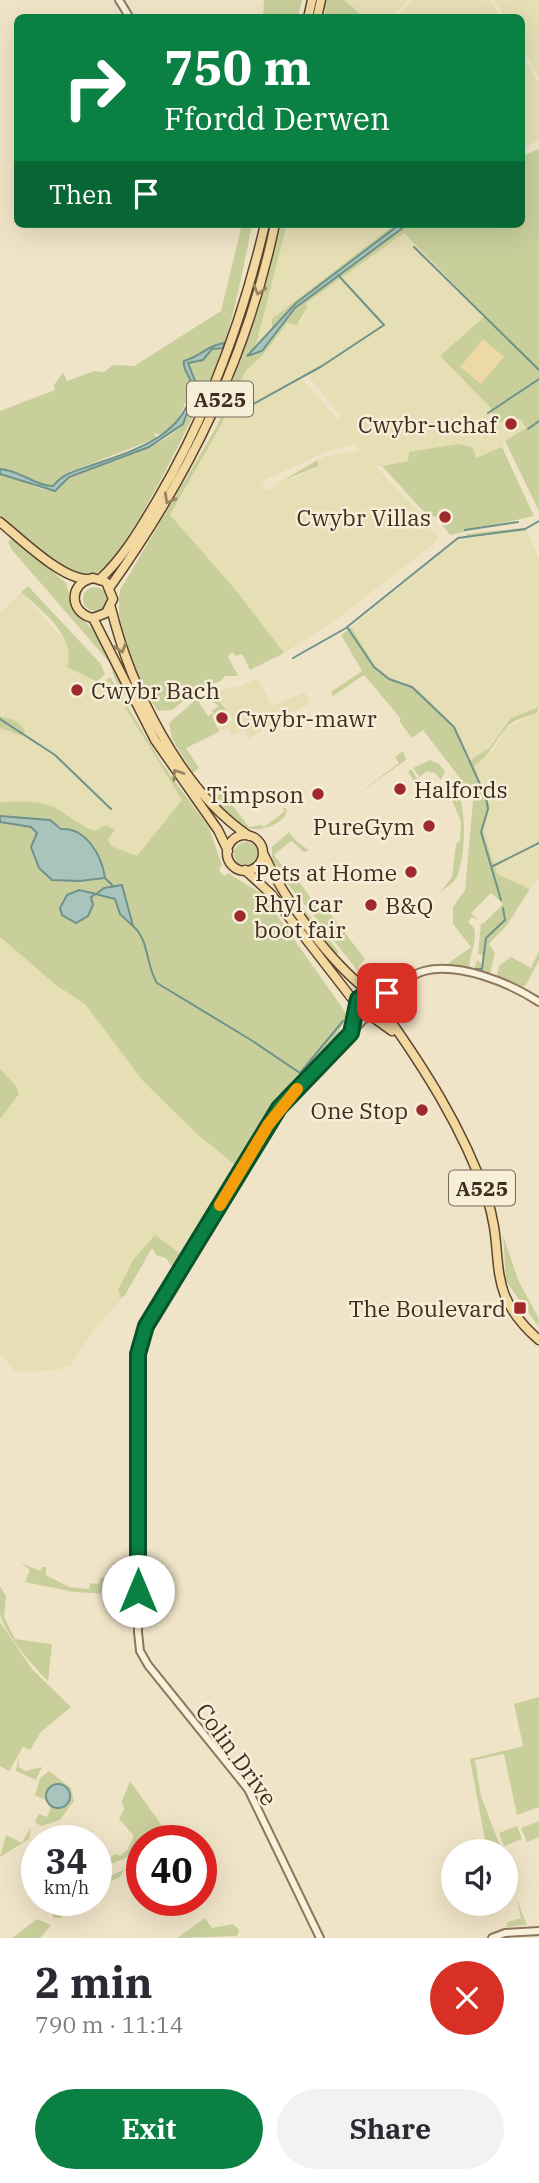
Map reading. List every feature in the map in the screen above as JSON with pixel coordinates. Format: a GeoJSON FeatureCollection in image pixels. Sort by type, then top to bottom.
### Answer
{"type":"FeatureCollection","features":[{"type":"Feature","properties":{"kind":"main road","name":"A525"},"geometry":{"type":"LineString","coordinates":[[100,579],[127,548],[145,520],[198,425],[237,328],[264,228]]}},
{"type":"Feature","properties":{"kind":"main road","name":"A525"},"geometry":{"type":"LineString","coordinates":[[110,587],[167,504],[227,383],[261,284],[274,228]]}},
{"type":"Feature","properties":{"kind":"main road"},"geometry":{"type":"LineString","coordinates":[[0,522],[59,569],[76,589],[75,606],[93,618],[150,732],[218,830],[231,863],[246,870],[271,894],[357,1007],[369,1016],[380,1004],[372,993],[348,974],[292,905],[257,840],[217,812],[162,733],[126,662],[111,608],[113,599],[110,587],[100,579],[79,579],[59,569]]}},
{"type":"Feature","properties":{"kind":"main road"},"geometry":{"type":"LineString","coordinates":[[76,589],[87,579]]}},
{"type":"Feature","properties":{"kind":"main road"},"geometry":{"type":"LineString","coordinates":[[93,618],[111,608]]}},
{"type":"Feature","properties":{"kind":"main road"},"geometry":{"type":"LineString","coordinates":[[228,852],[233,841],[249,836]]}},
{"type":"Feature","properties":{"kind":"main road"},"geometry":{"type":"LineString","coordinates":[[246,870],[257,866],[263,853]]}},
{"type":"Feature","properties":{"kind":"main road"},"geometry":{"type":"LineString","coordinates":[[357,1007],[360,996],[372,993]]}},
{"type":"Feature","properties":{"kind":"main road","name":"A525"},"geometry":{"type":"LineString","coordinates":[[380,1004],[449,1112],[486,1198],[500,1287],[515,1314],[539,1340]]}},
{"type":"Feature","properties":{"kind":"main road","name":"A525"},"geometry":{"type":"LineString","coordinates":[[369,1016],[402,1041]]}},
{"type":"Feature","properties":{"kind":"street"},"geometry":{"type":"LineString","coordinates":[[372,993],[389,990],[418,973],[444,970],[494,981],[539,1002]]}},
{"type":"Feature","properties":{"kind":"street"},"geometry":{"type":"LineString","coordinates":[[380,1004],[389,990]]}},
{"type":"Feature","properties":{"kind":"street"},"geometry":{"type":"LineString","coordinates":[[351,1033],[357,1007]]}},
{"type":"Feature","properties":{"kind":"street","name":"Colin Drive"},"geometry":{"type":"LineString","coordinates":[[320,1938],[248,1790],[172,1696],[142,1656],[138,1644],[138,1354],[141,1339],[156,1307],[279,1108],[369,1016]]}},
{"type":"Feature","properties":{"kind":"street"},"geometry":{"type":"LineString","coordinates":[[492,1938],[505,1933],[539,1931]]}},
{"type":"Feature","properties":{"kind":"shaded area"},"geometry":{"type":"Polygon","coordinates":[[[344,0],[409,0],[393,14],[360,14],[344,0]]]}},
{"type":"Feature","properties":{"kind":"shaded area"},"geometry":{"type":"Polygon","coordinates":[[[414,0],[490,0],[498,14],[398,14],[414,0]]]}},
{"type":"Feature","properties":{"kind":"shaded area"},"geometry":{"type":"Polygon","coordinates":[[[494,0],[539,0],[539,78],[525,53],[525,14],[502,14],[494,0]]]}},
{"type":"Feature","properties":{"kind":"shaded area"},"geometry":{"type":"Polygon","coordinates":[[[525,59],[539,84],[539,140],[525,147],[525,59]]]}},
{"type":"Feature","properties":{"kind":"shaded area"},"geometry":{"type":"Polygon","coordinates":[[[286,228],[390,228],[304,294],[281,315],[254,350],[286,228]]]}},
{"type":"Feature","properties":{"kind":"shaded area"},"geometry":{"type":"Polygon","coordinates":[[[404,233],[485,316],[441,357],[491,408],[521,420],[527,429],[505,441],[502,447],[476,458],[409,461],[376,467],[423,516],[421,518],[438,536],[438,540],[340,617],[284,653],[235,589],[170,516],[223,421],[246,370],[263,355],[287,322],[301,323],[308,306],[304,304],[404,233]],[[306,373],[235,414],[302,379],[338,420],[341,416],[306,373]],[[355,444],[328,451],[262,481],[266,490],[274,489],[273,486],[284,480],[310,472],[319,466],[317,460],[360,451],[355,444]]]}},
{"type":"Feature","properties":{"kind":"shaded area"},"geometry":{"type":"Polygon","coordinates":[[[527,531],[539,559],[539,707],[511,718],[480,757],[468,763],[456,729],[447,718],[438,713],[418,690],[390,678],[375,666],[351,627],[457,540],[527,531]]]}},
{"type":"Feature","properties":{"kind":"shaded area"},"geometry":{"type":"Polygon","coordinates":[[[21,592],[68,644],[71,656],[68,667],[101,686],[108,681],[112,686],[182,800],[137,857],[111,846],[106,825],[95,831],[36,802],[0,802],[0,613],[21,592]]]}},
{"type":"Feature","properties":{"kind":"shaded area"},"geometry":{"type":"Polygon","coordinates":[[[258,678],[272,706],[305,692],[310,704],[285,715],[249,739],[244,730],[232,735],[229,727],[219,732],[217,727],[232,720],[225,705],[219,702],[212,692],[241,686],[258,678]]]}},
{"type":"Feature","properties":{"kind":"shaded area"},"geometry":{"type":"Polygon","coordinates":[[[539,712],[539,877],[530,889],[496,874],[483,831],[487,794],[474,766],[493,750],[506,728],[539,712]]]}},
{"type":"Feature","properties":{"kind":"shaded area"},"geometry":{"type":"Polygon","coordinates":[[[0,937],[85,1004],[143,1081],[197,1134],[234,1164],[181,1254],[158,1237],[125,1295],[94,1330],[71,1365],[56,1370],[14,1370],[0,1354],[0,1119],[19,1094],[16,1086],[0,1069],[0,937]]]}},
{"type":"Feature","properties":{"kind":"green space"},"geometry":{"type":"Polygon","coordinates":[[[264,0],[302,0],[299,14],[263,14],[264,0]]]}},
{"type":"Feature","properties":{"kind":"green space"},"geometry":{"type":"Polygon","coordinates":[[[327,0],[344,0],[360,14],[325,14],[327,0]]]}},
{"type":"Feature","properties":{"kind":"green space"},"geometry":{"type":"Polygon","coordinates":[[[539,149],[539,511],[505,441],[526,428],[521,420],[510,416],[502,422],[492,422],[491,408],[440,356],[485,316],[404,233],[305,304],[308,306],[297,325],[287,323],[263,355],[246,370],[221,425],[170,515],[235,589],[284,653],[250,670],[242,654],[236,656],[232,652],[228,657],[238,676],[225,676],[221,681],[197,690],[172,710],[158,711],[151,701],[152,694],[147,694],[141,682],[125,644],[119,617],[120,590],[217,426],[259,308],[280,228],[286,228],[255,348],[272,328],[272,319],[390,228],[395,228],[296,303],[258,348],[248,352],[247,356],[262,351],[295,308],[403,228],[525,228],[525,155],[539,149]]]}},
{"type":"Feature","properties":{"kind":"green space"},"geometry":{"type":"Polygon","coordinates":[[[241,228],[251,228],[232,318],[215,368],[144,510],[106,565],[91,576],[70,571],[0,516],[0,474],[44,490],[57,490],[71,476],[134,454],[177,430],[188,415],[193,387],[176,423],[161,435],[154,433],[157,438],[67,473],[53,486],[0,469],[0,411],[55,390],[54,385],[63,372],[67,381],[94,371],[104,372],[113,365],[134,366],[221,311],[241,228]]]}},
{"type":"Feature","properties":{"kind":"green space"},"geometry":{"type":"Polygon","coordinates":[[[459,444],[473,448],[476,458],[502,447],[534,516],[450,535],[436,517],[425,513],[382,466],[408,461],[409,452],[459,444]]]}},
{"type":"Feature","properties":{"kind":"green space"},"geometry":{"type":"Polygon","coordinates":[[[317,460],[319,466],[284,480],[317,460]]]}},
{"type":"Feature","properties":{"kind":"green space"},"geometry":{"type":"Polygon","coordinates":[[[522,528],[527,531],[466,537],[466,534],[522,528]]]}},
{"type":"Feature","properties":{"kind":"green space"},"geometry":{"type":"Polygon","coordinates":[[[12,538],[66,583],[74,611],[100,637],[132,707],[115,680],[110,663],[12,550],[8,542],[12,538]]]}},
{"type":"Feature","properties":{"kind":"green space"},"geometry":{"type":"Polygon","coordinates":[[[28,586],[100,663],[105,674],[97,682],[67,667],[67,645],[56,625],[21,592],[28,586]]]}},
{"type":"Feature","properties":{"kind":"green space"},"geometry":{"type":"Polygon","coordinates":[[[95,587],[106,594],[107,599],[100,610],[95,611],[84,604],[83,599],[90,588],[95,587]]]}},
{"type":"Feature","properties":{"kind":"green space"},"geometry":{"type":"Polygon","coordinates":[[[351,627],[375,666],[390,678],[418,690],[454,726],[468,762],[489,748],[511,718],[539,707],[537,713],[510,724],[484,758],[474,766],[490,807],[483,831],[497,874],[530,889],[507,925],[489,944],[495,953],[490,974],[476,972],[474,969],[477,960],[482,964],[484,956],[478,954],[481,923],[503,904],[491,893],[471,913],[478,920],[472,917],[468,922],[474,928],[475,934],[470,969],[426,969],[446,965],[471,947],[453,924],[453,907],[465,890],[473,801],[460,778],[423,730],[412,738],[399,721],[401,719],[364,675],[333,696],[331,692],[362,671],[341,635],[351,627]]]}},
{"type":"Feature","properties":{"kind":"green space"},"geometry":{"type":"Polygon","coordinates":[[[110,677],[161,762],[209,828],[222,865],[219,870],[224,876],[228,873],[262,894],[346,1013],[335,1038],[303,1074],[298,1076],[257,1130],[185,1248],[234,1164],[197,1134],[143,1081],[85,1004],[56,985],[0,937],[0,802],[32,802],[54,807],[95,831],[106,825],[115,830],[108,839],[111,846],[137,856],[182,800],[112,686],[108,681],[100,685],[110,677]],[[24,818],[38,833],[34,859],[39,867],[46,873],[67,880],[91,880],[102,863],[90,842],[44,819],[24,818]]]}},
{"type":"Feature","properties":{"kind":"green space"},"geometry":{"type":"Polygon","coordinates":[[[211,692],[228,711],[212,715],[219,732],[186,748],[199,768],[193,773],[172,739],[169,723],[198,698],[208,716],[213,713],[212,710],[219,706],[203,696],[211,692]]]}},
{"type":"Feature","properties":{"kind":"green space"},"geometry":{"type":"Polygon","coordinates":[[[0,716],[20,724],[25,731],[22,736],[0,728],[0,716]]]}},
{"type":"Feature","properties":{"kind":"green space"},"geometry":{"type":"Polygon","coordinates":[[[403,751],[406,760],[355,796],[399,763],[395,757],[403,751]]]}},
{"type":"Feature","properties":{"kind":"green space"},"geometry":{"type":"Polygon","coordinates":[[[430,760],[445,771],[441,780],[435,773],[427,771],[414,781],[408,772],[411,769],[417,778],[419,776],[413,768],[430,760]]]}},
{"type":"Feature","properties":{"kind":"green space"},"geometry":{"type":"Polygon","coordinates":[[[453,786],[462,804],[462,857],[456,879],[440,892],[452,877],[456,844],[460,841],[461,822],[448,790],[453,786]]]}},
{"type":"Feature","properties":{"kind":"green space"},"geometry":{"type":"Polygon","coordinates":[[[216,792],[219,795],[222,792],[249,827],[264,827],[284,812],[283,808],[286,808],[286,814],[280,821],[264,828],[247,828],[232,818],[213,795],[216,792]]]}},
{"type":"Feature","properties":{"kind":"green space"},"geometry":{"type":"Polygon","coordinates":[[[289,832],[309,850],[304,852],[291,841],[274,855],[284,868],[280,871],[272,859],[272,847],[289,832]]]}},
{"type":"Feature","properties":{"kind":"green space"},"geometry":{"type":"Polygon","coordinates":[[[246,842],[254,846],[258,854],[254,862],[246,866],[238,862],[234,854],[238,846],[246,842]]]}},
{"type":"Feature","properties":{"kind":"green space"},"geometry":{"type":"Polygon","coordinates":[[[289,868],[317,907],[322,903],[365,959],[358,967],[359,972],[287,883],[281,874],[286,878],[291,875],[289,868]]]}},
{"type":"Feature","properties":{"kind":"green space"},"geometry":{"type":"Polygon","coordinates":[[[286,887],[339,952],[336,955],[286,887]]]}},
{"type":"Feature","properties":{"kind":"green space"},"geometry":{"type":"Polygon","coordinates":[[[539,951],[539,960],[526,985],[519,987],[497,977],[499,966],[511,957],[531,968],[539,951]]]}},
{"type":"Feature","properties":{"kind":"green space"},"geometry":{"type":"Polygon","coordinates":[[[0,1069],[16,1086],[19,1094],[0,1119],[0,1069]]]}},
{"type":"Feature","properties":{"kind":"green space"},"geometry":{"type":"Polygon","coordinates":[[[155,1235],[181,1254],[173,1268],[166,1258],[156,1255],[152,1248],[121,1298],[118,1290],[133,1260],[155,1235]]]}},
{"type":"Feature","properties":{"kind":"green space"},"geometry":{"type":"Polygon","coordinates":[[[503,1235],[518,1280],[539,1319],[538,1326],[506,1281],[503,1235]]]}},
{"type":"Feature","properties":{"kind":"green space"},"geometry":{"type":"Polygon","coordinates":[[[21,1563],[40,1571],[42,1567],[46,1567],[46,1575],[69,1587],[89,1589],[90,1583],[99,1584],[100,1578],[106,1578],[107,1582],[129,1580],[131,1601],[127,1595],[74,1592],[25,1582],[30,1570],[21,1563]]]}},
{"type":"Feature","properties":{"kind":"green space"},"geometry":{"type":"Polygon","coordinates":[[[0,1586],[6,1596],[4,1617],[15,1639],[52,1644],[48,1681],[20,1650],[2,1622],[0,1586]]]}},
{"type":"Feature","properties":{"kind":"green space"},"geometry":{"type":"Polygon","coordinates":[[[0,1622],[32,1669],[71,1707],[41,1732],[30,1750],[23,1747],[9,1771],[0,1766],[0,1622]]]}},
{"type":"Feature","properties":{"kind":"green space"},"geometry":{"type":"Polygon","coordinates":[[[539,1697],[539,1807],[517,1815],[504,1754],[475,1760],[481,1796],[497,1839],[485,1839],[470,1759],[523,1746],[514,1704],[539,1697]]]}},
{"type":"Feature","properties":{"kind":"green space"},"geometry":{"type":"Polygon","coordinates":[[[18,1758],[19,1767],[25,1771],[42,1767],[36,1780],[16,1771],[18,1758]]]}},
{"type":"Feature","properties":{"kind":"green space"},"geometry":{"type":"Polygon","coordinates":[[[49,1771],[71,1788],[74,1801],[60,1820],[44,1825],[35,1822],[39,1814],[47,1817],[51,1808],[47,1801],[35,1795],[40,1778],[49,1771]]]}},
{"type":"Feature","properties":{"kind":"green space"},"geometry":{"type":"Polygon","coordinates":[[[130,1781],[162,1825],[126,1827],[119,1819],[124,1809],[122,1801],[130,1781]]]}},
{"type":"Feature","properties":{"kind":"green space"},"geometry":{"type":"Polygon","coordinates":[[[539,1821],[539,1837],[527,1842],[521,1828],[539,1821]]]}},
{"type":"Feature","properties":{"kind":"green space"},"geometry":{"type":"Polygon","coordinates":[[[517,1826],[522,1839],[501,1839],[499,1833],[517,1826]]]}},
{"type":"Feature","properties":{"kind":"green space"},"geometry":{"type":"Polygon","coordinates":[[[6,1835],[21,1844],[0,1857],[6,1835]]]}},
{"type":"Feature","properties":{"kind":"green space"},"geometry":{"type":"Polygon","coordinates":[[[126,1851],[126,1858],[112,1864],[112,1857],[115,1854],[120,1856],[126,1851]]]}},
{"type":"Feature","properties":{"kind":"green space"},"geometry":{"type":"Polygon","coordinates":[[[126,1869],[120,1877],[112,1881],[112,1875],[126,1869]]]}},
{"type":"Feature","properties":{"kind":"green space"},"geometry":{"type":"Polygon","coordinates":[[[518,1902],[527,1925],[505,1927],[508,1922],[521,1918],[518,1902]]]}},
{"type":"Feature","properties":{"kind":"green space"},"geometry":{"type":"Polygon","coordinates":[[[205,1918],[212,1928],[233,1924],[239,1930],[237,1936],[177,1938],[205,1918]]]}},
{"type":"Feature","properties":{"kind":"green space"},"geometry":{"type":"Polygon","coordinates":[[[37,1919],[51,1925],[40,1938],[12,1938],[37,1919]]]}},
{"type":"Feature","properties":{"kind":"sand"},"geometry":{"type":"Polygon","coordinates":[[[483,339],[504,357],[481,384],[460,367],[483,339]]]}},
{"type":"Feature","properties":{"kind":"water"},"geometry":{"type":"Polygon","coordinates":[[[395,228],[403,228],[295,308],[262,351],[247,356],[296,303],[395,228]]]}},
{"type":"Feature","properties":{"kind":"water"},"geometry":{"type":"Polygon","coordinates":[[[224,343],[223,348],[212,349],[203,360],[188,363],[197,386],[183,424],[149,447],[69,477],[55,491],[0,474],[0,469],[7,470],[53,486],[70,473],[122,455],[153,440],[178,420],[187,406],[192,386],[184,361],[224,343]]]}},
{"type":"Feature","properties":{"kind":"water"},"geometry":{"type":"Polygon","coordinates":[[[0,816],[50,820],[61,829],[78,833],[96,852],[105,878],[52,880],[39,868],[31,847],[37,833],[31,827],[0,822],[0,816]]]}},
{"type":"Feature","properties":{"kind":"water"},"geometry":{"type":"Polygon","coordinates":[[[122,885],[133,926],[120,914],[115,899],[96,894],[104,888],[122,885]]]}},
{"type":"Feature","properties":{"kind":"water"},"geometry":{"type":"Polygon","coordinates":[[[79,890],[96,894],[91,897],[93,905],[88,916],[76,923],[62,915],[60,908],[67,895],[79,890]]]}},
{"type":"Feature","properties":{"kind":"water"},"geometry":{"type":"Polygon","coordinates":[[[53,1784],[63,1784],[70,1791],[70,1801],[63,1808],[53,1808],[46,1801],[46,1791],[53,1784]]]}},
{"type":"Feature","properties":{"kind":"waterway"},"geometry":{"type":"LineString","coordinates":[[414,247],[539,370]]}},
{"type":"Feature","properties":{"kind":"waterway"},"geometry":{"type":"LineString","coordinates":[[237,413],[322,366],[384,325],[338,275]]}},
{"type":"Feature","properties":{"kind":"waterway"},"geometry":{"type":"LineString","coordinates":[[488,413],[539,379]]}},
{"type":"Feature","properties":{"kind":"waterway"},"geometry":{"type":"LineString","coordinates":[[528,429],[539,421]]}},
{"type":"Feature","properties":{"kind":"waterway"},"geometry":{"type":"LineString","coordinates":[[485,795],[454,727],[412,687],[389,679],[374,667],[347,627],[458,538],[525,529],[539,521]]}},
{"type":"Feature","properties":{"kind":"waterway"},"geometry":{"type":"LineString","coordinates":[[465,530],[518,522]]}},
{"type":"Feature","properties":{"kind":"waterway"},"geometry":{"type":"LineString","coordinates":[[293,658],[346,628]]}},
{"type":"Feature","properties":{"kind":"waterway"},"geometry":{"type":"LineString","coordinates":[[0,719],[55,755],[111,809]]}},
{"type":"Feature","properties":{"kind":"waterway"},"geometry":{"type":"LineString","coordinates":[[486,798],[488,809],[481,832],[501,900]]}},
{"type":"Feature","properties":{"kind":"waterway"},"geometry":{"type":"LineString","coordinates":[[493,866],[539,843]]}},
{"type":"Feature","properties":{"kind":"waterway"},"geometry":{"type":"LineString","coordinates":[[105,878],[113,886]]}},
{"type":"Feature","properties":{"kind":"waterway"},"geometry":{"type":"LineString","coordinates":[[474,969],[482,969],[486,938],[505,920],[503,908]]}},
{"type":"Feature","properties":{"kind":"waterway"},"geometry":{"type":"LineString","coordinates":[[133,926],[145,945],[157,983],[300,1073],[343,1021]]}},
{"type":"Feature","properties":{"kind":"waterway"},"geometry":{"type":"LineString","coordinates":[[443,966],[471,968]]}},
{"type":"Feature","properties":{"kind":"slow traffic"},"geometry":{"type":"LineString","coordinates":[[220,1205],[279,1108],[297,1089]]}},
{"type":"Feature","properties":{"kind":"place","name":"Cwybr-uchaf"},"geometry":{"type":"Point","coordinates":[511,424]}},
{"type":"Feature","properties":{"kind":"place","name":"Cwybr Villas"},"geometry":{"type":"Point","coordinates":[445,517]}},
{"type":"Feature","properties":{"kind":"place","name":"Cwybr Bach"},"geometry":{"type":"Point","coordinates":[77,690]}},
{"type":"Feature","properties":{"kind":"place","name":"Cwybr-mawr"},"geometry":{"type":"Point","coordinates":[222,718]}},
{"type":"Feature","properties":{"kind":"place","name":"Halfords"},"geometry":{"type":"Point","coordinates":[400,789]}},
{"type":"Feature","properties":{"kind":"place","name":"Timpson"},"geometry":{"type":"Point","coordinates":[318,794]}},
{"type":"Feature","properties":{"kind":"place","name":"PureGym"},"geometry":{"type":"Point","coordinates":[429,826]}},
{"type":"Feature","properties":{"kind":"place","name":"Pets at Home"},"geometry":{"type":"Point","coordinates":[411,872]}},
{"type":"Feature","properties":{"kind":"place","name":"B&Q"},"geometry":{"type":"Point","coordinates":[371,905]}},
{"type":"Feature","properties":{"kind":"place","name":"Rhyl car boot fair"},"geometry":{"type":"Point","coordinates":[240,916]}},
{"type":"Feature","properties":{"kind":"place","name":"One Stop"},"geometry":{"type":"Point","coordinates":[422,1110]}},
{"type":"Feature","properties":{"kind":"place","name":"The Boulevard"},"geometry":{"type":"Point","coordinates":[520,1308]}},
{"type":"Feature","properties":{"kind":"route"},"geometry":{"type":"LineString","coordinates":[[138,1591],[138,1354],[146,1326],[279,1108],[351,1033],[357,1017],[358,999],[367,993],[389,990],[387,993]]}}]}
